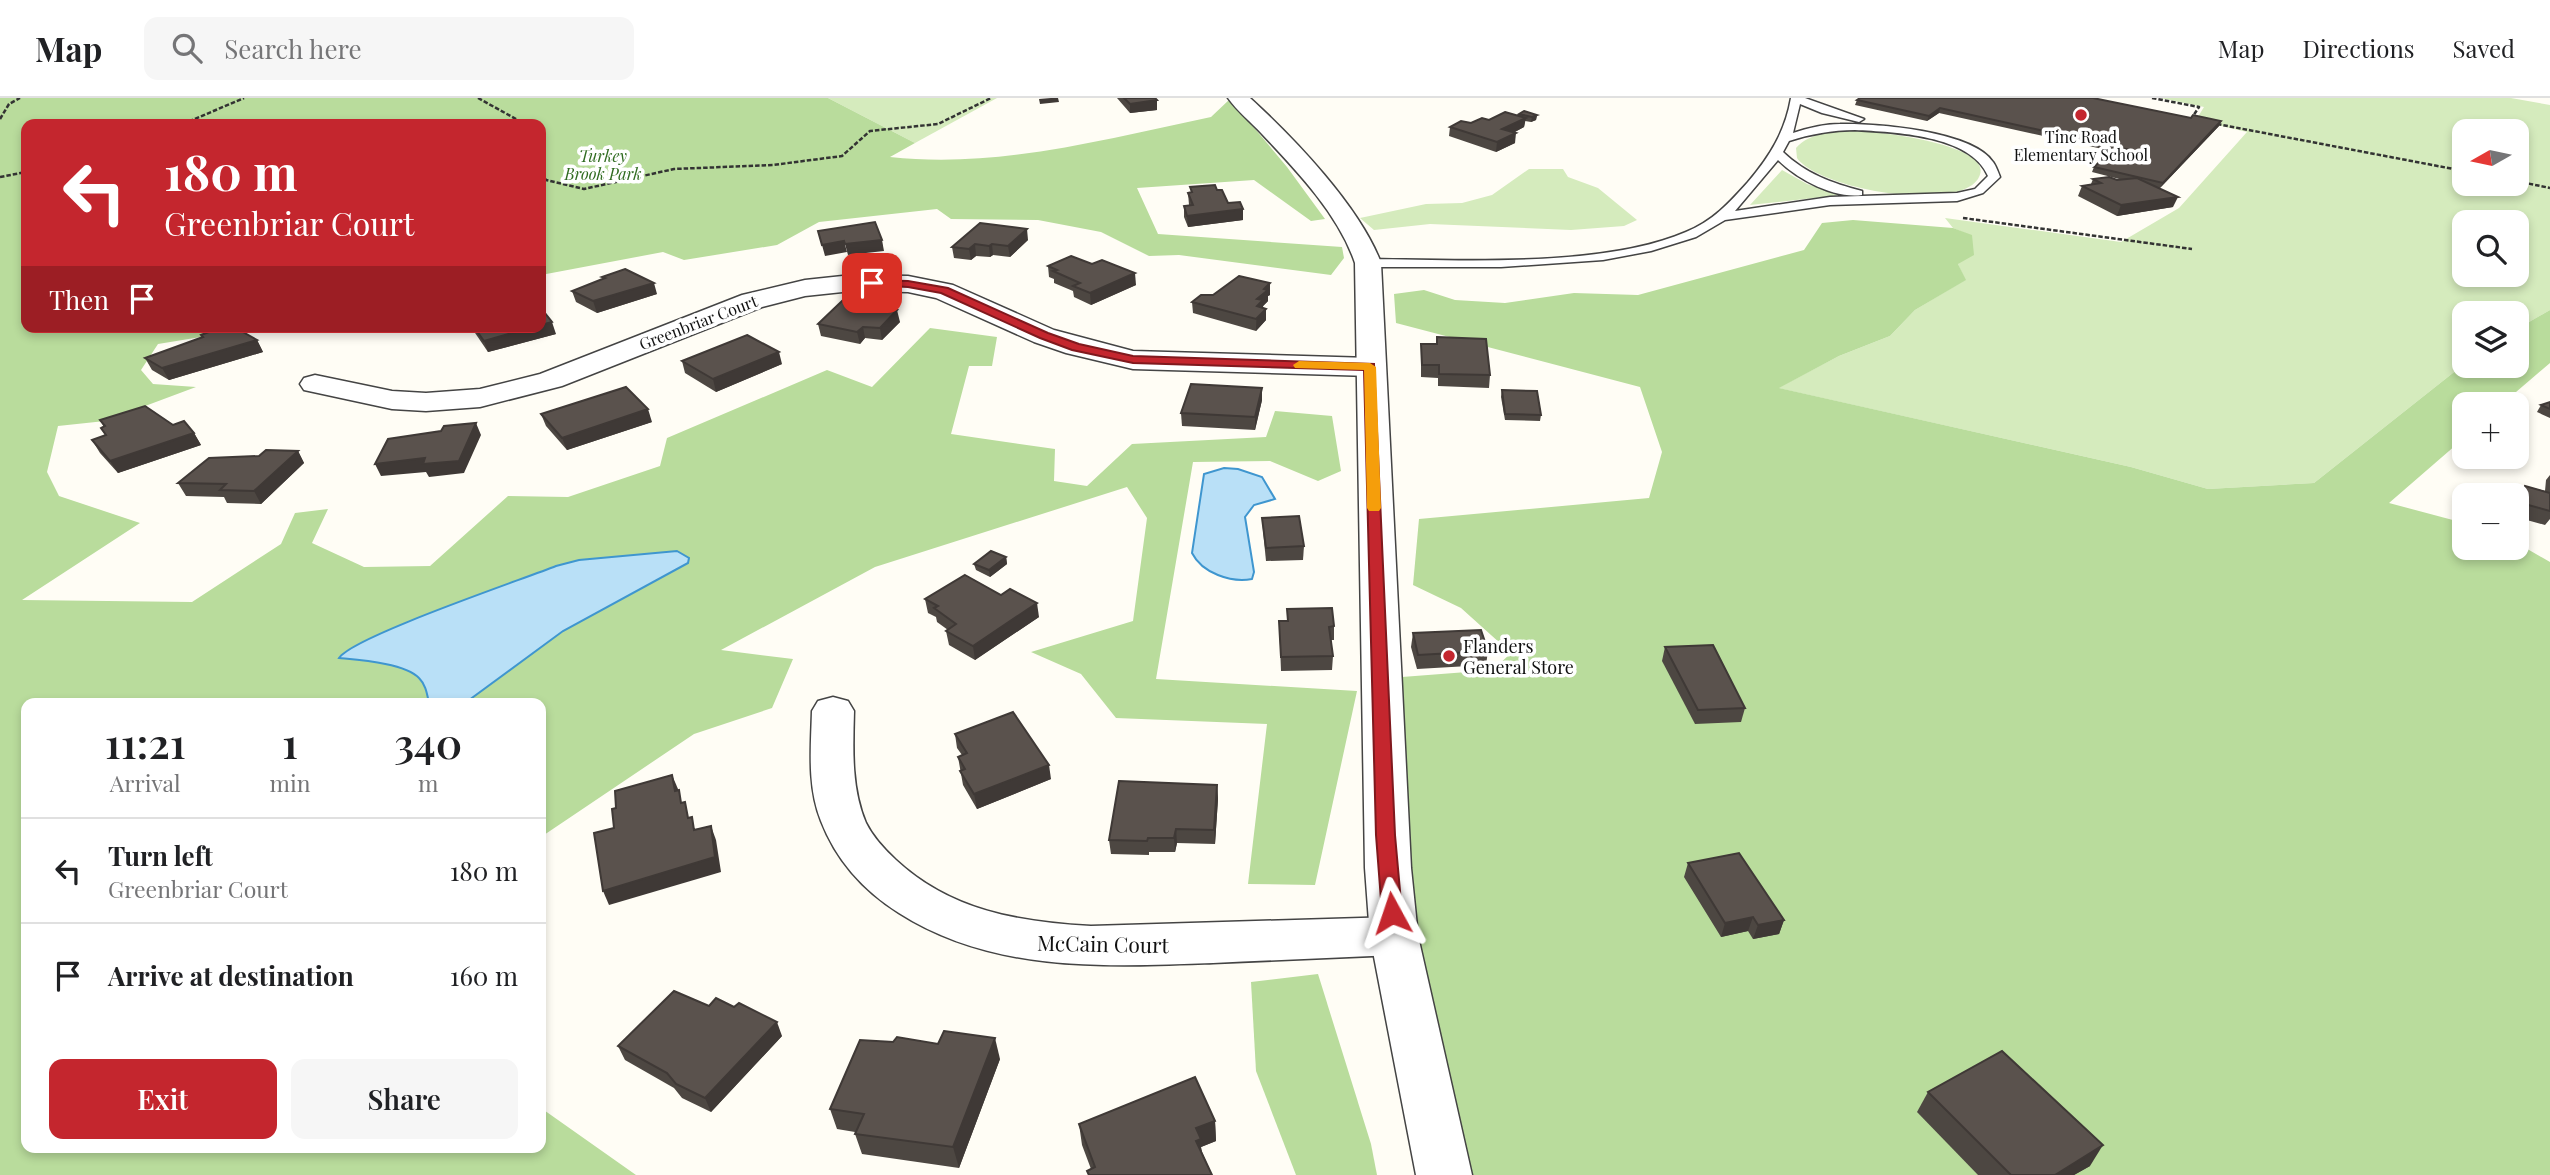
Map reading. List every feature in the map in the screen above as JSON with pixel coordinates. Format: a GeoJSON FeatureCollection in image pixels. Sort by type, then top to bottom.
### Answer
{"type":"FeatureCollection","features":[{"type":"Feature","properties":{"kind":"street"},"geometry":{"type":"LineString","coordinates":[[1238,98],[1304,165],[1357,238],[1367,263],[1386,835],[1394,936],[1444,1175]]}},
{"type":"Feature","properties":{"kind":"street","name":"Greenbriar Court"},"geometry":{"type":"LineString","coordinates":[[315,384],[392,400],[426,402],[480,398],[551,380],[752,301],[805,288],[852,283],[908,284],[944,291],[1055,340],[1133,360],[1370,367]]}},
{"type":"Feature","properties":{"kind":"street","name":"McCain Court"},"geometry":{"type":"LineString","coordinates":[[833,711],[832,781],[844,824],[855,845],[868,863],[915,901],[982,931],[1018,940],[1104,947],[1394,936]]}},
{"type":"Feature","properties":{"kind":"lane"},"geometry":{"type":"LineString","coordinates":[[1367,263],[1518,261],[1623,252],[1675,241],[1722,217],[1830,201],[1928,200],[1965,196],[1987,186],[1994,173],[1984,159],[1959,145],[1826,111],[1796,98],[1787,138],[1778,154],[1722,217]]}},
{"type":"Feature","properties":{"kind":"lane"},"geometry":{"type":"LineString","coordinates":[[1787,138],[1828,127],[1884,127]]}},
{"type":"Feature","properties":{"kind":"lane"},"geometry":{"type":"LineString","coordinates":[[1778,154],[1797,171],[1823,184],[1897,199]]}},
{"type":"Feature","properties":{"kind":"path"},"geometry":{"type":"LineString","coordinates":[[0,119],[9,104],[20,98]]}},
{"type":"Feature","properties":{"kind":"path"},"geometry":{"type":"LineString","coordinates":[[195,119],[244,98]]}},
{"type":"Feature","properties":{"kind":"path"},"geometry":{"type":"LineString","coordinates":[[478,98],[516,119]]}},
{"type":"Feature","properties":{"kind":"path"},"geometry":{"type":"LineString","coordinates":[[546,180],[584,189],[674,169],[773,165],[842,156],[870,131],[938,124],[991,98]]}},
{"type":"Feature","properties":{"kind":"path"},"geometry":{"type":"LineString","coordinates":[[2152,98],[2199,107],[2189,118],[2202,121]]}},
{"type":"Feature","properties":{"kind":"path"},"geometry":{"type":"LineString","coordinates":[[2215,124],[2452,169]]}},
{"type":"Feature","properties":{"kind":"path"},"geometry":{"type":"LineString","coordinates":[[0,177],[21,173]]}},
{"type":"Feature","properties":{"kind":"path"},"geometry":{"type":"LineString","coordinates":[[2529,184],[2550,188]]}},
{"type":"Feature","properties":{"kind":"path"},"geometry":{"type":"LineString","coordinates":[[1955,217],[2192,249]]}},
{"type":"Feature","properties":{"kind":"green space","name":"Turkey Brook Park"},"geometry":{"type":"Polygon","coordinates":[[[0,98],[828,98],[915,143],[890,157],[930,160],[1011,155],[1091,142],[1211,117],[1230,99],[1287,167],[1325,219],[1311,221],[1254,180],[1137,188],[1158,234],[1342,247],[1344,258],[1331,275],[1179,255],[1149,256],[1101,232],[1038,220],[951,219],[937,209],[819,222],[777,245],[684,260],[663,252],[546,274],[546,119],[21,119],[21,333],[225,333],[158,344],[141,370],[153,384],[196,387],[105,421],[58,426],[47,472],[59,496],[140,523],[22,600],[192,602],[281,544],[295,513],[328,509],[312,543],[364,567],[430,566],[508,496],[568,497],[660,466],[667,438],[827,370],[872,387],[930,328],[997,337],[992,366],[969,366],[951,434],[1055,449],[1054,481],[1087,486],[1132,444],[1266,437],[1275,411],[1332,416],[1341,471],[1318,481],[1270,461],[1193,462],[1156,679],[1357,691],[1315,885],[1248,884],[1267,724],[1116,718],[1081,674],[1031,652],[1133,621],[1147,518],[1127,487],[875,567],[721,650],[793,659],[772,708],[694,734],[546,834],[546,698],[21,698],[21,1153],[546,1153],[546,1112],[636,1175],[0,1175],[0,98]]]}},
{"type":"Feature","properties":{"kind":"green space"},"geometry":{"type":"Polygon","coordinates":[[[828,98],[997,98],[915,143],[828,98]]]}},
{"type":"Feature","properties":{"kind":"green space"},"geometry":{"type":"Polygon","coordinates":[[[2160,98],[2511,98],[2550,105],[2550,310],[2529,322],[2529,301],[2452,301],[2452,374],[2314,483],[2208,489],[2131,467],[1778,388],[1839,356],[1890,336],[1915,310],[1965,280],[1958,264],[1972,236],[1953,228],[1945,218],[2121,242],[2179,208],[2247,132],[2196,120],[2204,107],[2160,98]]]}},
{"type":"Feature","properties":{"kind":"green space"},"geometry":{"type":"Polygon","coordinates":[[[1854,130],[1907,137],[1954,148],[1971,157],[1980,167],[1978,179],[1965,189],[1943,194],[1887,193],[1831,179],[1810,169],[1797,158],[1796,148],[1808,139],[1854,130]]]}},
{"type":"Feature","properties":{"kind":"green space"},"geometry":{"type":"Polygon","coordinates":[[[1529,169],[1563,169],[1568,177],[1598,188],[1637,220],[1624,226],[1571,230],[1430,224],[1374,230],[1360,218],[1426,204],[1462,203],[1492,195],[1529,169]]]}},
{"type":"Feature","properties":{"kind":"green space"},"geometry":{"type":"Polygon","coordinates":[[[1782,170],[1807,184],[1841,195],[1750,205],[1782,170]]]}},
{"type":"Feature","properties":{"kind":"green space"},"geometry":{"type":"Polygon","coordinates":[[[1853,220],[1953,228],[1972,235],[1974,255],[1958,264],[1966,280],[1915,310],[1890,336],[1839,356],[1779,388],[2131,467],[2208,489],[2314,483],[2452,374],[2452,378],[2529,378],[2529,322],[2550,310],[2550,363],[2516,392],[2452,392],[2452,448],[2389,503],[2452,520],[2452,560],[2529,560],[2529,550],[2550,562],[2550,1175],[1473,1175],[1409,910],[1402,677],[1493,670],[1511,653],[1461,608],[1413,585],[1419,519],[1649,498],[1662,452],[1640,387],[1396,323],[1394,294],[1424,290],[1455,300],[1505,303],[1574,293],[1638,295],[1804,250],[1822,223],[1853,220]]]}},
{"type":"Feature","properties":{"kind":"green space"},"geometry":{"type":"Polygon","coordinates":[[[1318,974],[1371,1144],[1377,1175],[1296,1175],[1256,1071],[1251,982],[1318,974]]]}},
{"type":"Feature","properties":{"kind":"water"},"geometry":{"type":"Polygon","coordinates":[[[1224,468],[1238,469],[1262,477],[1275,499],[1254,505],[1245,517],[1254,572],[1252,579],[1218,575],[1203,566],[1192,553],[1204,474],[1224,468]]]}},
{"type":"Feature","properties":{"kind":"water"},"geometry":{"type":"Polygon","coordinates":[[[677,551],[689,558],[688,563],[563,631],[472,698],[428,698],[423,684],[412,673],[381,663],[339,658],[373,637],[404,623],[556,566],[579,560],[677,551]]]}},
{"type":"Feature","properties":{"kind":"building"},"geometry":{"type":"Polygon","coordinates":[[[1124,98],[1155,98],[1157,100],[1130,104],[1124,98]]]}},
{"type":"Feature","properties":{"kind":"building","name":"Tinc Road Elementary School"},"geometry":{"type":"Polygon","coordinates":[[[2093,98],[2191,118],[2193,115],[2221,121],[2163,183],[2094,167],[2108,154],[2136,160],[2144,153],[1940,108],[1929,116],[1857,100],[2093,98]]]}},
{"type":"Feature","properties":{"kind":"building"},"geometry":{"type":"Polygon","coordinates":[[[1524,111],[1537,115],[1532,117],[1519,114],[1524,111]]]}},
{"type":"Feature","properties":{"kind":"building"},"geometry":{"type":"Polygon","coordinates":[[[1505,112],[1526,118],[1502,129],[1516,133],[1497,142],[1450,127],[1461,121],[1471,123],[1482,118],[1489,120],[1505,112]]]}},
{"type":"Feature","properties":{"kind":"building"},"geometry":{"type":"Polygon","coordinates":[[[2109,177],[2117,180],[2137,178],[2178,197],[2121,205],[2082,186],[2101,183],[2093,179],[2109,177]]]}},
{"type":"Feature","properties":{"kind":"building"},"geometry":{"type":"Polygon","coordinates":[[[1215,185],[1217,190],[1222,190],[1228,203],[1240,202],[1243,209],[1187,216],[1184,206],[1193,205],[1188,193],[1192,192],[1190,187],[1215,185]]]}},
{"type":"Feature","properties":{"kind":"building"},"geometry":{"type":"Polygon","coordinates":[[[875,222],[882,240],[845,244],[844,241],[822,245],[818,231],[875,222]]]}},
{"type":"Feature","properties":{"kind":"building"},"geometry":{"type":"Polygon","coordinates":[[[980,223],[1027,229],[1008,246],[975,244],[969,249],[952,247],[980,223]]]}},
{"type":"Feature","properties":{"kind":"building"},"geometry":{"type":"Polygon","coordinates":[[[1071,256],[1092,264],[1102,260],[1135,273],[1090,293],[1073,286],[1080,283],[1048,266],[1071,256]]]}},
{"type":"Feature","properties":{"kind":"building"},"geometry":{"type":"Polygon","coordinates":[[[625,269],[654,283],[593,301],[572,291],[605,278],[602,277],[625,269]]]}},
{"type":"Feature","properties":{"kind":"building"},"geometry":{"type":"Polygon","coordinates":[[[1239,276],[1270,283],[1264,289],[1268,290],[1257,299],[1263,300],[1257,306],[1266,309],[1256,319],[1192,302],[1201,295],[1213,295],[1239,276]]]}},
{"type":"Feature","properties":{"kind":"building"},"geometry":{"type":"Polygon","coordinates":[[[843,300],[884,304],[879,308],[897,310],[880,328],[863,327],[857,332],[818,324],[843,300]]]}},
{"type":"Feature","properties":{"kind":"building"},"geometry":{"type":"Polygon","coordinates":[[[245,333],[257,340],[162,368],[145,358],[203,337],[201,335],[245,333]]]}},
{"type":"Feature","properties":{"kind":"building"},"geometry":{"type":"Polygon","coordinates":[[[478,333],[512,333],[484,341],[478,333]]]}},
{"type":"Feature","properties":{"kind":"building"},"geometry":{"type":"Polygon","coordinates":[[[747,335],[779,352],[713,379],[682,361],[747,335]]]}},
{"type":"Feature","properties":{"kind":"building"},"geometry":{"type":"Polygon","coordinates":[[[1437,337],[1486,339],[1490,375],[1439,374],[1439,365],[1422,365],[1421,344],[1437,344],[1437,337]]]}},
{"type":"Feature","properties":{"kind":"building"},"geometry":{"type":"Polygon","coordinates":[[[1191,384],[1262,388],[1255,417],[1181,413],[1191,384]]]}},
{"type":"Feature","properties":{"kind":"building"},"geometry":{"type":"Polygon","coordinates":[[[626,387],[648,409],[562,438],[541,414],[626,387]]]}},
{"type":"Feature","properties":{"kind":"building"},"geometry":{"type":"Polygon","coordinates":[[[1502,390],[1537,391],[1541,415],[1505,414],[1502,390]]]}},
{"type":"Feature","properties":{"kind":"building"},"geometry":{"type":"Polygon","coordinates":[[[2550,402],[2550,409],[2541,405],[2550,402]]]}},
{"type":"Feature","properties":{"kind":"building"},"geometry":{"type":"Polygon","coordinates":[[[145,406],[173,425],[184,421],[194,433],[110,461],[92,440],[106,435],[101,428],[105,426],[100,420],[145,406]]]}},
{"type":"Feature","properties":{"kind":"building"},"geometry":{"type":"Polygon","coordinates":[[[476,423],[459,461],[423,464],[425,458],[375,464],[388,439],[441,431],[444,426],[476,423]]]}},
{"type":"Feature","properties":{"kind":"building"},"geometry":{"type":"Polygon","coordinates":[[[266,450],[298,451],[254,491],[220,490],[226,484],[178,483],[209,458],[259,456],[266,450]]]}},
{"type":"Feature","properties":{"kind":"building"},"geometry":{"type":"Polygon","coordinates":[[[2529,487],[2550,493],[2550,511],[2529,505],[2529,487]]]}},
{"type":"Feature","properties":{"kind":"building"},"geometry":{"type":"Polygon","coordinates":[[[1299,516],[1304,546],[1266,548],[1262,518],[1299,516]]]}},
{"type":"Feature","properties":{"kind":"building"},"geometry":{"type":"Polygon","coordinates":[[[991,551],[1006,557],[989,570],[974,564],[991,551]]]}},
{"type":"Feature","properties":{"kind":"building"},"geometry":{"type":"Polygon","coordinates":[[[965,575],[1001,595],[1010,589],[1037,603],[973,646],[946,631],[956,624],[934,608],[938,606],[925,599],[965,575]]]}},
{"type":"Feature","properties":{"kind":"building"},"geometry":{"type":"Polygon","coordinates":[[[1332,608],[1334,626],[1329,627],[1333,656],[1281,657],[1279,621],[1288,621],[1287,609],[1332,608]]]}},
{"type":"Feature","properties":{"kind":"building"},"geometry":{"type":"Polygon","coordinates":[[[1481,630],[1488,651],[1418,655],[1413,633],[1481,630]]]}},
{"type":"Feature","properties":{"kind":"building"},"geometry":{"type":"Polygon","coordinates":[[[1713,645],[1745,708],[1698,710],[1665,647],[1713,645]]]}},
{"type":"Feature","properties":{"kind":"building"},"geometry":{"type":"Polygon","coordinates":[[[1013,712],[1049,765],[974,794],[960,771],[965,769],[958,757],[967,753],[955,734],[1013,712]]]}},
{"type":"Feature","properties":{"kind":"building"},"geometry":{"type":"Polygon","coordinates":[[[672,775],[675,791],[679,790],[681,803],[685,802],[694,830],[711,826],[715,857],[603,891],[594,833],[614,828],[612,809],[616,808],[615,791],[672,775]]]}},
{"type":"Feature","properties":{"kind":"building"},"geometry":{"type":"Polygon","coordinates":[[[1119,781],[1217,785],[1214,830],[1176,829],[1174,838],[1148,838],[1147,841],[1109,840],[1119,781]]]}},
{"type":"Feature","properties":{"kind":"building"},"geometry":{"type":"Polygon","coordinates":[[[1739,853],[1784,920],[1758,925],[1753,917],[1725,923],[1688,863],[1739,853]]]}},
{"type":"Feature","properties":{"kind":"building"},"geometry":{"type":"Polygon","coordinates":[[[674,991],[709,1006],[716,998],[734,1007],[739,1003],[777,1022],[705,1098],[676,1084],[667,1073],[618,1046],[674,991]]]}},
{"type":"Feature","properties":{"kind":"building"},"geometry":{"type":"Polygon","coordinates":[[[944,1031],[995,1038],[953,1147],[855,1134],[864,1114],[830,1109],[860,1040],[893,1042],[897,1037],[938,1044],[944,1031]]]}},
{"type":"Feature","properties":{"kind":"building"},"geometry":{"type":"Polygon","coordinates":[[[2002,1051],[2103,1145],[2055,1175],[2011,1175],[1928,1092],[2002,1051]]]}},
{"type":"Feature","properties":{"kind":"building"},"geometry":{"type":"Polygon","coordinates":[[[1195,1077],[1215,1121],[1196,1128],[1201,1139],[1196,1141],[1212,1175],[1089,1175],[1087,1171],[1095,1167],[1079,1124],[1195,1077]]]}},
{"type":"Feature","properties":{"kind":"slow traffic"},"geometry":{"type":"LineString","coordinates":[[1299,365],[1370,367],[1374,508]]}},
{"type":"Feature","properties":{"kind":"place","name":"Tinc Road Elementary School"},"geometry":{"type":"Point","coordinates":[2081,115]}},
{"type":"Feature","properties":{"kind":"place","name":"Flanders General Store"},"geometry":{"type":"Point","coordinates":[1449,656]}},
{"type":"Feature","properties":{"kind":"route"},"geometry":{"type":"LineString","coordinates":[[872,283],[908,284],[944,291],[1044,336],[1076,347],[1133,360],[1370,367],[1386,835],[1392,913]]}}]}
